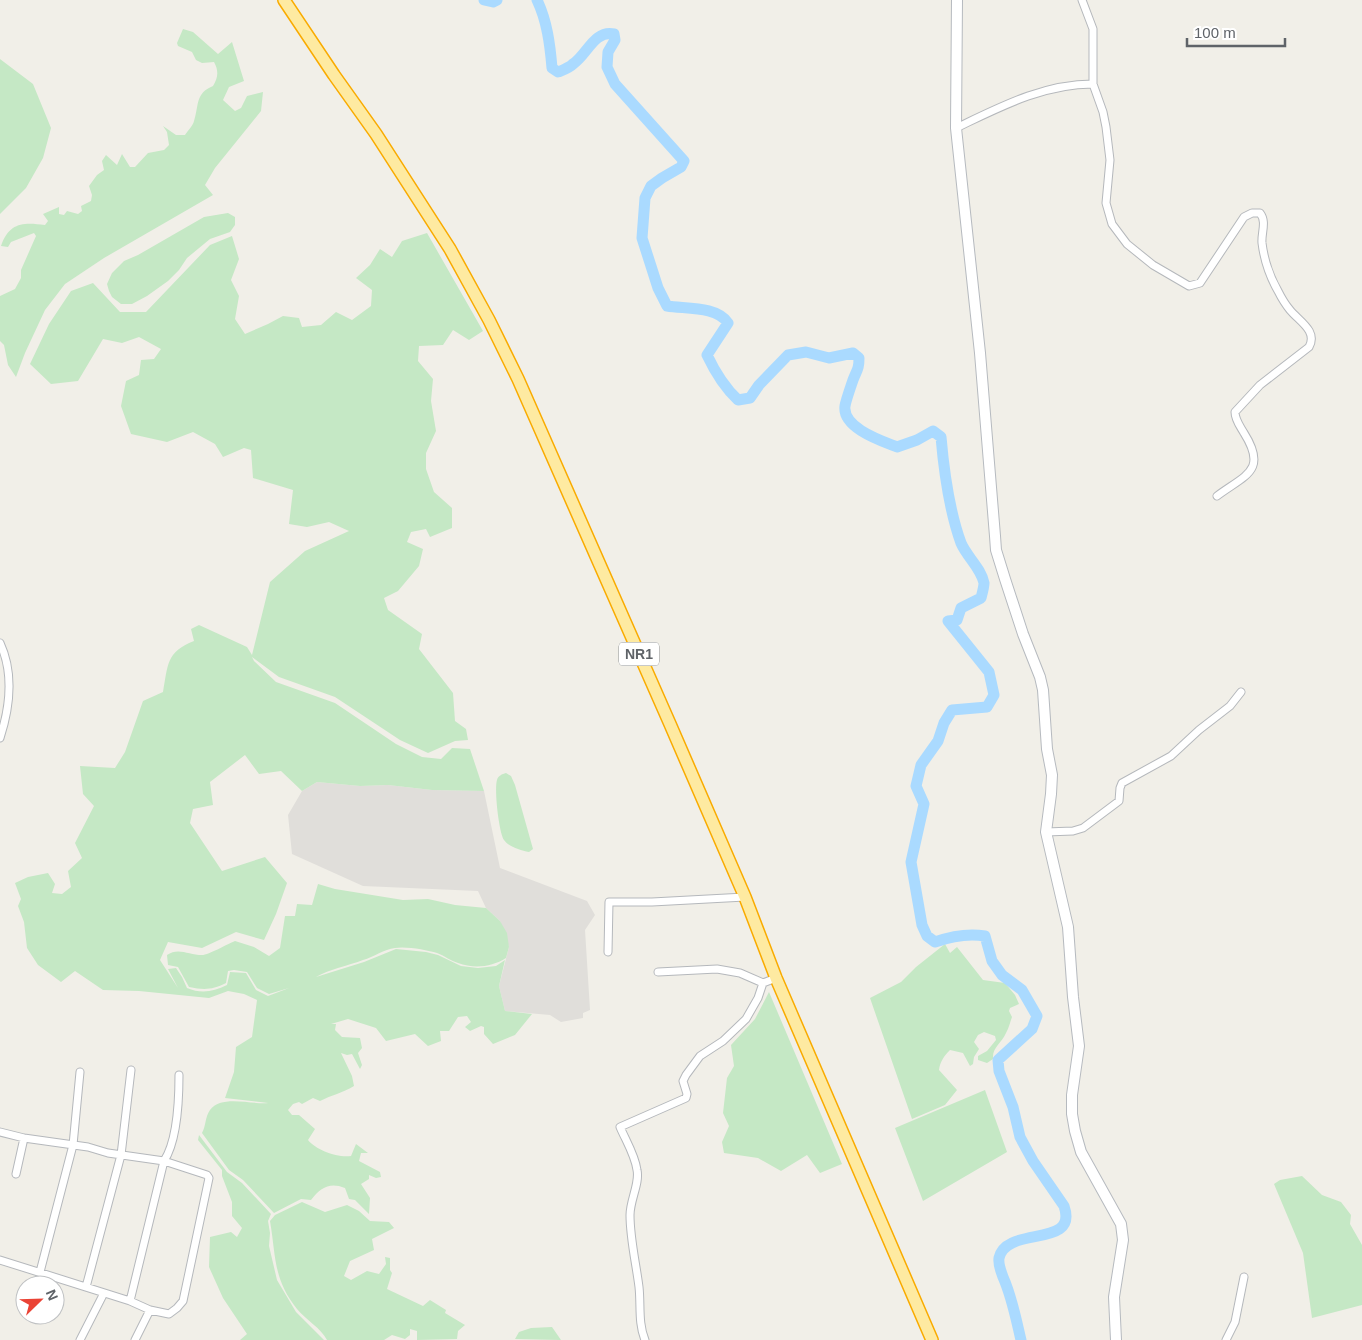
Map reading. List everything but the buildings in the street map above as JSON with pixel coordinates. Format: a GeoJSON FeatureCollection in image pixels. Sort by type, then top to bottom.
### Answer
{"type":"FeatureCollection","features":[{"type":"Feature","properties":{"kind":"highway","name":"NR1"},"geometry":{"type":"LineString","coordinates":[[284,0],[409,184],[450,249],[489,320],[550,450],[744,897],[776,978],[932,1340]]}},
{"type":"Feature","properties":{"kind":"main road"},"geometry":{"type":"LineString","coordinates":[[957,0],[956,128],[980,353],[996,550],[1043,690],[1047,749],[1052,775],[1046,832],[1068,927],[1072,997],[1079,1046],[1072,1095],[1072,1114],[1074,1131],[1081,1152],[1121,1224],[1123,1240],[1114,1297],[1116,1340]]}},
{"type":"Feature","properties":{"kind":"street"},"geometry":{"type":"LineString","coordinates":[[1082,0],[1093,29],[1093,84],[1103,112],[1108,142],[1110,160],[1106,203],[1112,224],[1127,244],[1144,258],[1181,282],[1192,286],[1200,282],[1244,217],[1252,212],[1260,214],[1264,221],[1262,245],[1276,288],[1291,311],[1307,327],[1312,336],[1313,341],[1309,347],[1260,385],[1235,412],[1236,420],[1253,450],[1255,464],[1252,470],[1241,480],[1217,496]]}},
{"type":"Feature","properties":{"kind":"street"},"geometry":{"type":"LineString","coordinates":[[956,128],[1007,103],[1040,92],[1071,84],[1093,84]]}},
{"type":"Feature","properties":{"kind":"street"},"geometry":{"type":"LineString","coordinates":[[0,643],[6,657],[10,694],[0,738]]}},
{"type":"Feature","properties":{"kind":"street"},"geometry":{"type":"LineString","coordinates":[[1046,832],[1073,831],[1088,825],[1119,801],[1122,783],[1171,756],[1199,730],[1230,706],[1241,692]]}},
{"type":"Feature","properties":{"kind":"street"},"geometry":{"type":"LineString","coordinates":[[608,952],[609,902],[652,902],[744,897]]}},
{"type":"Feature","properties":{"kind":"street"},"geometry":{"type":"LineString","coordinates":[[658,972],[716,969],[740,974],[763,983],[776,978]]}},
{"type":"Feature","properties":{"kind":"street"},"geometry":{"type":"LineString","coordinates":[[645,1340],[640,1318],[639,1288],[630,1215],[632,1197],[637,1182],[637,1169],[620,1127],[686,1098],[687,1094],[683,1078],[700,1056],[723,1041],[746,1019],[758,998],[763,983]]}},
{"type":"Feature","properties":{"kind":"street"},"geometry":{"type":"LineString","coordinates":[[86,1287],[121,1155],[131,1070]]}},
{"type":"Feature","properties":{"kind":"street"},"geometry":{"type":"LineString","coordinates":[[40,1272],[73,1145],[80,1072]]}},
{"type":"Feature","properties":{"kind":"street"},"geometry":{"type":"LineString","coordinates":[[130,1300],[164,1161],[168,1156],[176,1122],[179,1103],[179,1074]]}},
{"type":"Feature","properties":{"kind":"street"},"geometry":{"type":"LineString","coordinates":[[0,1132],[24,1138],[164,1161],[203,1172],[209,1178],[183,1301],[169,1314],[150,1310],[130,1300],[0,1260]]}},
{"type":"Feature","properties":{"kind":"street"},"geometry":{"type":"LineString","coordinates":[[16,1174],[24,1138]]}},
{"type":"Feature","properties":{"kind":"street"},"geometry":{"type":"LineString","coordinates":[[1226,1340],[1235,1322],[1244,1277]]}},
{"type":"Feature","properties":{"kind":"street"},"geometry":{"type":"LineString","coordinates":[[80,1340],[104,1293]]}},
{"type":"Feature","properties":{"kind":"street"},"geometry":{"type":"LineString","coordinates":[[135,1340],[150,1310]]}},
{"type":"Feature","properties":{"kind":"shaded area"},"geometry":{"type":"Polygon","coordinates":[[[317,782],[360,786],[388,785],[432,790],[484,791],[500,868],[587,901],[595,915],[585,930],[590,1010],[583,1013],[583,1018],[561,1022],[550,1015],[505,1011],[499,986],[509,947],[500,921],[486,908],[478,891],[363,886],[292,854],[288,815],[302,791],[317,782]]]}},
{"type":"Feature","properties":{"kind":"green space"},"geometry":{"type":"Polygon","coordinates":[[[183,29],[193,32],[218,54],[232,42],[244,81],[229,87],[223,100],[235,111],[241,108],[247,96],[263,92],[261,111],[215,168],[205,185],[213,195],[104,258],[65,284],[45,310],[16,377],[8,365],[4,345],[0,341],[0,296],[15,289],[21,278],[21,270],[36,236],[34,233],[11,242],[8,247],[1,246],[4,238],[8,232],[18,225],[45,225],[48,221],[43,214],[59,207],[59,214],[64,215],[67,211],[78,214],[82,211],[81,206],[91,201],[92,195],[89,186],[97,175],[104,170],[102,161],[106,155],[117,165],[122,154],[130,167],[135,167],[148,153],[164,150],[169,145],[167,132],[163,126],[176,135],[185,135],[192,126],[200,96],[213,86],[217,77],[217,71],[214,62],[202,63],[196,60],[192,52],[178,46],[177,43],[183,29]]]}},
{"type":"Feature","properties":{"kind":"green space"},"geometry":{"type":"Polygon","coordinates":[[[0,59],[33,84],[51,128],[43,158],[26,188],[0,214],[0,59]]]}},
{"type":"Feature","properties":{"kind":"green space"},"geometry":{"type":"Polygon","coordinates":[[[228,213],[235,217],[235,225],[230,232],[210,239],[187,258],[168,281],[132,304],[121,304],[112,297],[107,284],[112,273],[124,261],[204,217],[228,213]]]}},
{"type":"Feature","properties":{"kind":"green space"},"geometry":{"type":"Polygon","coordinates":[[[427,233],[483,331],[469,340],[453,330],[443,345],[419,346],[418,361],[433,379],[431,401],[436,431],[426,453],[426,469],[434,492],[452,508],[452,528],[430,537],[426,529],[411,532],[407,542],[423,549],[419,566],[398,591],[384,598],[388,610],[422,634],[419,649],[453,693],[455,721],[466,729],[468,740],[455,741],[428,753],[400,740],[335,697],[279,677],[252,657],[276,682],[335,703],[396,744],[422,757],[441,759],[452,748],[470,749],[484,791],[432,790],[388,785],[360,786],[317,782],[302,791],[281,771],[259,774],[245,755],[210,782],[213,805],[193,809],[190,823],[222,871],[265,857],[287,883],[276,914],[264,940],[236,932],[202,948],[168,942],[160,960],[178,988],[168,969],[176,968],[187,988],[202,992],[212,991],[227,985],[230,972],[246,973],[256,990],[268,996],[289,988],[269,994],[257,988],[247,972],[234,970],[228,971],[226,983],[216,987],[199,989],[189,987],[178,967],[168,965],[167,955],[179,951],[205,955],[235,941],[254,947],[269,956],[280,948],[285,916],[295,916],[297,904],[312,905],[318,884],[335,889],[403,900],[428,899],[455,905],[486,908],[500,921],[507,933],[509,947],[506,958],[489,965],[470,966],[455,962],[433,952],[400,948],[387,950],[316,977],[364,962],[396,949],[426,952],[438,955],[461,966],[478,968],[496,966],[505,960],[499,986],[505,1011],[532,1014],[515,1035],[493,1044],[484,1034],[484,1027],[481,1026],[470,1031],[465,1027],[471,1022],[467,1016],[458,1017],[449,1031],[440,1031],[441,1041],[428,1046],[415,1034],[386,1041],[376,1028],[348,1019],[331,1024],[336,1024],[335,1030],[342,1037],[360,1038],[362,1048],[358,1053],[362,1065],[360,1069],[352,1054],[341,1053],[352,1076],[354,1086],[320,1101],[313,1098],[302,1104],[299,1102],[293,1104],[288,1110],[292,1115],[299,1115],[315,1129],[308,1140],[316,1147],[333,1154],[351,1156],[356,1144],[368,1153],[361,1153],[359,1161],[380,1172],[381,1177],[376,1178],[369,1175],[369,1179],[361,1184],[370,1198],[369,1214],[355,1200],[349,1199],[345,1188],[340,1186],[326,1187],[311,1200],[301,1199],[274,1213],[243,1180],[229,1170],[202,1133],[208,1113],[215,1105],[229,1101],[268,1103],[225,1098],[234,1072],[236,1047],[252,1037],[257,1000],[244,994],[228,991],[209,998],[139,991],[103,990],[75,971],[61,982],[38,965],[27,948],[24,922],[18,906],[21,899],[15,883],[28,877],[48,873],[55,884],[52,893],[62,894],[71,887],[68,871],[82,858],[75,843],[94,806],[83,794],[80,766],[115,768],[125,752],[143,701],[163,692],[168,667],[173,655],[185,645],[194,641],[191,629],[199,625],[247,647],[252,655],[270,582],[305,551],[349,531],[329,522],[307,527],[289,524],[293,490],[253,478],[251,450],[244,448],[223,457],[215,444],[193,432],[167,442],[131,434],[121,406],[126,381],[139,375],[141,360],[154,359],[161,349],[139,337],[122,343],[103,339],[78,381],[51,384],[30,364],[49,324],[71,291],[93,283],[120,312],[146,312],[210,245],[232,236],[239,259],[231,280],[239,296],[235,319],[245,334],[283,316],[299,318],[302,327],[321,325],[336,312],[352,320],[371,306],[372,290],[356,278],[370,265],[380,249],[392,257],[402,241],[427,233]]]}},
{"type":"Feature","properties":{"kind":"green space"},"geometry":{"type":"Polygon","coordinates":[[[506,773],[511,776],[515,785],[533,849],[529,852],[509,845],[502,836],[497,811],[496,785],[498,777],[506,773]]]}},
{"type":"Feature","properties":{"kind":"green space"},"geometry":{"type":"Polygon","coordinates":[[[945,944],[950,953],[957,947],[983,980],[1005,983],[1015,995],[1019,1004],[1010,1008],[1009,1011],[1012,1017],[1009,1027],[994,1051],[993,1059],[987,1063],[978,1060],[978,1056],[987,1051],[996,1040],[995,1036],[984,1032],[978,1035],[974,1042],[979,1049],[974,1057],[973,1064],[970,1066],[963,1053],[950,1050],[948,1052],[941,1062],[939,1070],[957,1090],[945,1105],[912,1119],[870,998],[901,982],[916,967],[945,944]]]}},
{"type":"Feature","properties":{"kind":"green space"},"geometry":{"type":"Polygon","coordinates":[[[769,992],[842,1164],[820,1173],[807,1155],[781,1171],[758,1158],[724,1153],[722,1142],[729,1126],[723,1113],[727,1078],[734,1066],[731,1045],[755,1019],[769,992]]]}},
{"type":"Feature","properties":{"kind":"green space"},"geometry":{"type":"Polygon","coordinates":[[[985,1090],[1007,1152],[923,1201],[895,1128],[985,1090]]]}},
{"type":"Feature","properties":{"kind":"green space"},"geometry":{"type":"Polygon","coordinates":[[[199,1135],[227,1172],[242,1183],[271,1214],[268,1221],[270,1233],[269,1246],[277,1280],[296,1312],[324,1340],[240,1340],[247,1334],[223,1298],[209,1267],[210,1237],[231,1232],[237,1237],[242,1228],[232,1216],[232,1202],[222,1176],[222,1170],[198,1140],[199,1135]]]}},
{"type":"Feature","properties":{"kind":"green space"},"geometry":{"type":"Polygon","coordinates":[[[1302,1176],[1322,1195],[1341,1202],[1351,1215],[1350,1224],[1362,1245],[1362,1305],[1312,1318],[1303,1253],[1274,1184],[1280,1180],[1302,1176]]]}},
{"type":"Feature","properties":{"kind":"green space"},"geometry":{"type":"Polygon","coordinates":[[[302,1202],[325,1212],[347,1205],[359,1211],[370,1221],[389,1222],[394,1228],[372,1239],[374,1250],[350,1261],[344,1276],[351,1280],[367,1271],[379,1274],[386,1264],[385,1257],[390,1258],[390,1270],[392,1273],[387,1289],[423,1306],[430,1300],[446,1310],[445,1313],[465,1325],[458,1331],[457,1339],[417,1340],[417,1331],[410,1329],[410,1335],[405,1339],[392,1335],[384,1340],[327,1340],[289,1298],[279,1277],[277,1267],[270,1221],[275,1215],[302,1202]]]}},
{"type":"Feature","properties":{"kind":"green space"},"geometry":{"type":"Polygon","coordinates":[[[552,1327],[561,1340],[515,1339],[519,1332],[531,1328],[552,1327]]]}},
{"type":"Feature","properties":{"kind":"waterway"},"geometry":{"type":"LineString","coordinates":[[484,0],[493,2],[497,0]]}},
{"type":"Feature","properties":{"kind":"waterway"},"geometry":{"type":"LineString","coordinates":[[537,0],[548,33],[552,68],[558,72],[568,68],[578,60],[596,39],[607,34],[614,34],[615,40],[608,52],[607,67],[615,84],[684,161],[681,167],[651,186],[645,198],[642,238],[658,288],[667,306],[709,311],[723,318],[728,323],[707,355],[728,390],[738,400],[750,398],[759,385],[788,355],[806,352],[829,358],[853,353],[859,358],[859,365],[845,406],[846,414],[856,427],[873,437],[897,447],[917,440],[933,431],[941,437],[953,517],[961,543],[980,572],[984,583],[981,598],[961,608],[957,620],[948,621],[989,672],[994,695],[987,707],[952,710],[944,723],[938,741],[921,765],[916,786],[924,804],[911,862],[922,925],[927,936],[935,942],[960,936],[985,936],[992,961],[1002,975],[1022,990],[1037,1016],[1032,1029],[998,1060],[999,1071],[1013,1107],[1020,1137],[1033,1161],[1064,1206],[1066,1219],[1061,1228],[1052,1233],[1014,1242],[1004,1248],[999,1258],[1000,1268],[1011,1300],[1021,1340]]}}]}
